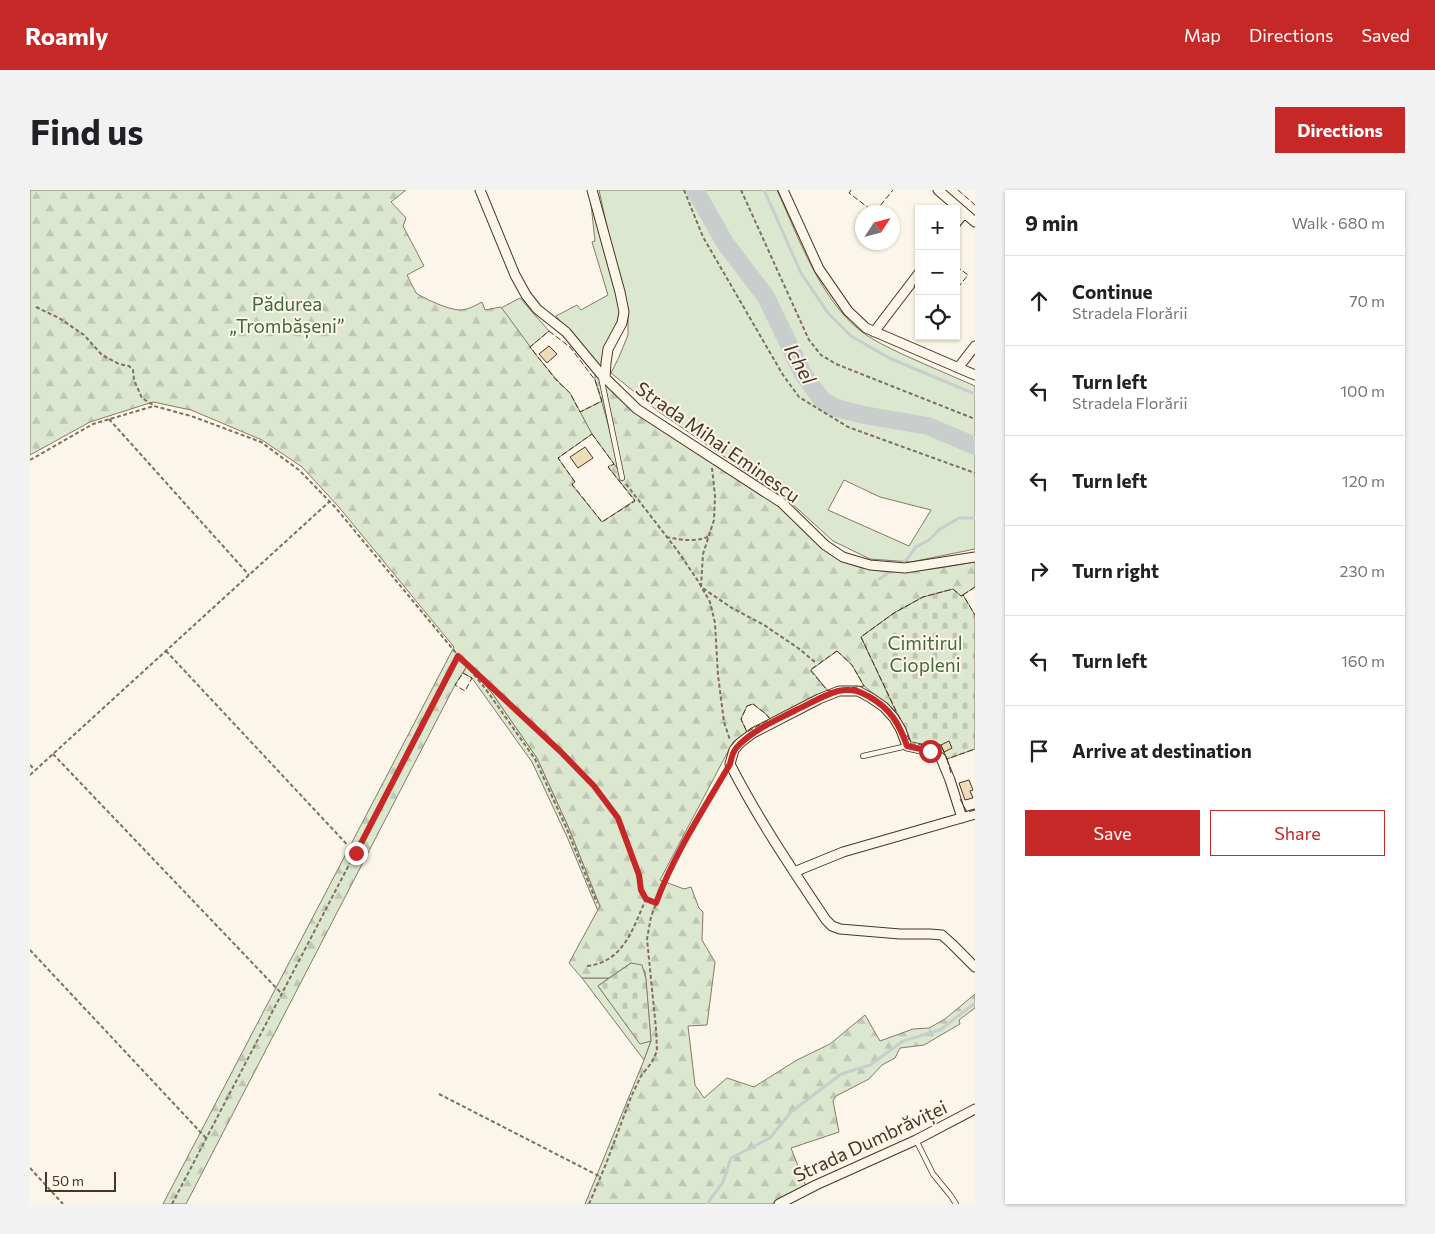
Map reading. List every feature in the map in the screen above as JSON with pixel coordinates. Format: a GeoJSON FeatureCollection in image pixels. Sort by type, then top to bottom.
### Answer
{"type":"FeatureCollection","features":[{"type":"Feature","properties":{"kind":"street","name":"Strada Mihai Eminescu"},"geometry":{"type":"LineString","coordinates":[[480,190],[526,294],[537,309],[566,332],[602,376],[637,408],[782,503],[825,545],[843,557],[870,565],[905,568],[975,557]]}},
{"type":"Feature","properties":{"kind":"street"},"geometry":{"type":"LineString","coordinates":[[592,190],[624,312],[622,324],[608,349],[602,376]]}},
{"type":"Feature","properties":{"kind":"street"},"geometry":{"type":"LineString","coordinates":[[783,190],[819,269],[848,311],[866,328],[975,375]]}},
{"type":"Feature","properties":{"kind":"street"},"geometry":{"type":"LineString","coordinates":[[938,190],[975,222]]}},
{"type":"Feature","properties":{"kind":"street"},"geometry":{"type":"LineString","coordinates":[[960,218],[964,213]]}},
{"type":"Feature","properties":{"kind":"street"},"geometry":{"type":"LineString","coordinates":[[874,332],[915,278]]}},
{"type":"Feature","properties":{"kind":"street"},"geometry":{"type":"LineString","coordinates":[[958,368],[975,346]]}},
{"type":"Feature","properties":{"kind":"street"},"geometry":{"type":"LineString","coordinates":[[962,818],[941,758],[930,751],[907,746],[894,718],[884,707],[858,691],[838,691],[753,733],[734,750],[730,764],[748,799],[794,872],[832,926],[840,929],[900,934],[942,935],[975,967]]}},
{"type":"Feature","properties":{"kind":"street"},"geometry":{"type":"LineString","coordinates":[[794,872],[843,852],[975,814]]}},
{"type":"Feature","properties":{"kind":"street","name":"Strada Dumbrăviței"},"geometry":{"type":"LineString","coordinates":[[779,1204],[816,1185],[916,1140],[975,1109]]}},
{"type":"Feature","properties":{"kind":"lane","name":"Strada Mihai Eminescu"},"geometry":{"type":"LineString","coordinates":[[602,376],[622,478]]}},
{"type":"Feature","properties":{"kind":"lane"},"geometry":{"type":"LineString","coordinates":[[863,756],[907,746]]}},
{"type":"Feature","properties":{"kind":"lane"},"geometry":{"type":"LineString","coordinates":[[916,1140],[933,1174],[956,1204]]}},
{"type":"Feature","properties":{"kind":"path"},"geometry":{"type":"LineString","coordinates":[[684,190],[703,237],[783,375],[799,397],[848,427],[975,473]]}},
{"type":"Feature","properties":{"kind":"path"},"geometry":{"type":"LineString","coordinates":[[740,190],[809,340],[821,355],[836,364],[975,419]]}},
{"type":"Feature","properties":{"kind":"path"},"geometry":{"type":"LineString","coordinates":[[36,307],[58,318],[84,335],[102,355],[119,364],[129,366],[133,370],[134,380],[142,398],[154,406],[191,416],[261,442],[299,470],[330,501],[485,688],[535,759],[566,827],[597,903]]}},
{"type":"Feature","properties":{"kind":"path"},"geometry":{"type":"LineString","coordinates":[[30,460],[93,424],[154,406]]}},
{"type":"Feature","properties":{"kind":"path"},"geometry":{"type":"LineString","coordinates":[[108,419],[249,575]]}},
{"type":"Feature","properties":{"kind":"path"},"geometry":{"type":"LineString","coordinates":[[701,587],[703,554],[714,520],[715,496],[712,467],[715,459]]}},
{"type":"Feature","properties":{"kind":"path"},"geometry":{"type":"LineString","coordinates":[[622,478],[666,537],[710,602],[715,623],[718,675],[724,722],[734,750]]}},
{"type":"Feature","properties":{"kind":"path"},"geometry":{"type":"LineString","coordinates":[[30,775],[330,501]]}},
{"type":"Feature","properties":{"kind":"path"},"geometry":{"type":"LineString","coordinates":[[666,537],[684,541],[697,541],[708,538]]}},
{"type":"Feature","properties":{"kind":"path"},"geometry":{"type":"LineString","coordinates":[[701,587],[732,608],[764,625],[798,648],[814,662]]}},
{"type":"Feature","properties":{"kind":"path"},"geometry":{"type":"LineString","coordinates":[[166,651],[356,853]]}},
{"type":"Feature","properties":{"kind":"path"},"geometry":{"type":"LineString","coordinates":[[172,1204],[458,656]]}},
{"type":"Feature","properties":{"kind":"path"},"geometry":{"type":"LineString","coordinates":[[458,656],[561,752],[594,786],[618,818],[639,875],[641,890],[646,899],[656,903]]}},
{"type":"Feature","properties":{"kind":"path"},"geometry":{"type":"LineString","coordinates":[[53,754],[282,994]]}},
{"type":"Feature","properties":{"kind":"path"},"geometry":{"type":"LineString","coordinates":[[30,764],[35,770]]}},
{"type":"Feature","properties":{"kind":"path"},"geometry":{"type":"LineString","coordinates":[[589,1204],[631,1097],[641,1076],[652,1062],[656,1051],[656,1029],[647,939],[651,917],[662,888],[681,849],[730,764]]}},
{"type":"Feature","properties":{"kind":"path"},"geometry":{"type":"LineString","coordinates":[[587,966],[596,965],[609,959],[622,947],[632,932],[646,899]]}},
{"type":"Feature","properties":{"kind":"path"},"geometry":{"type":"LineString","coordinates":[[30,950],[207,1138]]}},
{"type":"Feature","properties":{"kind":"path"},"geometry":{"type":"LineString","coordinates":[[439,1094],[601,1177]]}},
{"type":"Feature","properties":{"kind":"path"},"geometry":{"type":"LineString","coordinates":[[30,1168],[63,1204]]}},
{"type":"Feature","properties":{"kind":"green space","name":"Pădurea „Trombășeni”"},"geometry":{"type":"Polygon","coordinates":[[[30,190],[406,190],[391,202],[406,218],[403,226],[424,266],[407,275],[416,293],[437,304],[455,310],[466,309],[482,302],[485,310],[501,307],[537,356],[570,393],[592,434],[558,458],[575,482],[572,485],[602,522],[635,500],[608,467],[614,464],[619,471],[611,432],[595,380],[595,374],[646,419],[778,504],[828,552],[847,563],[879,571],[895,572],[927,570],[975,562],[975,587],[961,596],[923,597],[894,613],[861,637],[897,713],[864,686],[852,665],[837,651],[811,670],[828,691],[770,719],[753,704],[747,706],[741,719],[747,732],[733,742],[660,880],[684,889],[691,887],[699,908],[703,912],[702,940],[715,962],[707,1025],[688,1026],[695,1085],[704,1098],[727,1078],[754,1087],[797,1060],[830,1044],[865,1015],[880,1041],[913,1029],[929,1028],[945,1019],[975,994],[975,1008],[959,1020],[960,1024],[924,1045],[900,1048],[895,1058],[882,1065],[869,1079],[836,1096],[833,1101],[839,1132],[791,1148],[806,1186],[772,1204],[585,1204],[651,1041],[645,971],[631,963],[609,978],[582,978],[569,963],[600,906],[568,826],[537,758],[492,693],[468,664],[455,685],[186,1204],[163,1204],[454,647],[338,506],[302,467],[262,440],[191,410],[153,402],[90,422],[30,455],[30,190]]]}},
{"type":"Feature","properties":{"kind":"green space"},"geometry":{"type":"Polygon","coordinates":[[[599,190],[777,190],[802,247],[822,285],[847,319],[862,332],[881,344],[975,386],[975,549],[911,562],[870,559],[833,541],[789,501],[659,412],[611,373],[628,335],[628,308],[612,250],[599,190]],[[844,480],[828,510],[909,546],[931,510],[880,497],[844,480]]]}},
{"type":"Feature","properties":{"kind":"green space"},"geometry":{"type":"Polygon","coordinates":[[[591,204],[620,309],[619,318],[605,347],[601,369],[556,316],[577,305],[581,310],[608,295],[592,242],[595,241],[591,204]]]}},
{"type":"Feature","properties":{"kind":"green space"},"geometry":{"type":"Polygon","coordinates":[[[520,298],[549,331],[530,347],[501,308],[520,298]]]}},
{"type":"Feature","properties":{"kind":"green space"},"geometry":{"type":"Polygon","coordinates":[[[602,401],[620,472],[592,434],[580,412],[602,401]]]}},
{"type":"Feature","properties":{"kind":"green space","name":"Cimitirul Ciopleni"},"geometry":{"type":"Polygon","coordinates":[[[953,589],[961,596],[963,595],[975,615],[975,749],[947,759],[941,745],[911,744],[861,637],[894,613],[923,597],[953,589]]]}},
{"type":"Feature","properties":{"kind":"green space"},"geometry":{"type":"Polygon","coordinates":[[[468,664],[492,693],[537,758],[568,826],[600,906],[598,911],[568,839],[532,762],[472,678],[463,673],[468,664]]]}},
{"type":"Feature","properties":{"kind":"green space"},"geometry":{"type":"Polygon","coordinates":[[[631,963],[642,965],[646,979],[651,1041],[640,1044],[598,986],[631,963]]]}},
{"type":"Feature","properties":{"kind":"green space"},"geometry":{"type":"Polygon","coordinates":[[[582,978],[609,978],[598,986],[640,1043],[651,1041],[644,1060],[582,978]]]}},
{"type":"Feature","properties":{"kind":"building"},"geometry":{"type":"Polygon","coordinates":[[[549,346],[557,354],[547,363],[539,354],[549,346]]]}},
{"type":"Feature","properties":{"kind":"building"},"geometry":{"type":"Polygon","coordinates":[[[585,447],[593,458],[578,468],[570,457],[585,447]]]}},
{"type":"Feature","properties":{"kind":"building"},"geometry":{"type":"Polygon","coordinates":[[[949,741],[952,748],[944,752],[941,745],[949,741]]]}},
{"type":"Feature","properties":{"kind":"building"},"geometry":{"type":"Polygon","coordinates":[[[969,780],[973,790],[970,791],[973,798],[965,800],[959,783],[969,780]]]}},
{"type":"Feature","properties":{"kind":"waterway","name":"Ichel"},"geometry":{"type":"LineString","coordinates":[[695,190],[725,243],[766,297],[803,374],[823,401],[836,408],[864,415],[928,426],[975,446]]}},
{"type":"Feature","properties":{"kind":"waterway"},"geometry":{"type":"LineString","coordinates":[[764,190],[801,273],[828,313],[851,336],[889,358],[975,394]]}},
{"type":"Feature","properties":{"kind":"waterway"},"geometry":{"type":"LineString","coordinates":[[904,561],[916,547],[929,540],[940,529],[959,518],[975,518]]}},
{"type":"Feature","properties":{"kind":"waterway"},"geometry":{"type":"LineString","coordinates":[[879,579],[887,574]]}},
{"type":"Feature","properties":{"kind":"waterway"},"geometry":{"type":"LineString","coordinates":[[707,1204],[723,1182],[731,1158],[770,1138],[791,1112],[841,1074],[870,1065],[903,1041],[940,1030],[975,1003]]}},
{"type":"Feature","properties":{"kind":"fence"},"geometry":{"type":"LineString","coordinates":[[851,190],[849,193],[865,205]]}},
{"type":"Feature","properties":{"kind":"fence"},"geometry":{"type":"LineString","coordinates":[[881,205],[893,190]]}},
{"type":"Feature","properties":{"kind":"fence"},"geometry":{"type":"LineString","coordinates":[[958,190],[975,205]]}},
{"type":"Feature","properties":{"kind":"fence"},"geometry":{"type":"LineString","coordinates":[[960,269],[968,275],[960,285]]}},
{"type":"Feature","properties":{"kind":"fence"},"geometry":{"type":"LineString","coordinates":[[549,331],[570,347],[595,380],[602,401],[580,412],[570,393],[557,381],[530,347],[549,331]]}},
{"type":"Feature","properties":{"kind":"fence"},"geometry":{"type":"LineString","coordinates":[[592,434],[614,464],[608,467],[635,501],[602,522],[572,484],[575,482],[558,458],[592,434]]}},
{"type":"Feature","properties":{"kind":"fence"},"geometry":{"type":"LineString","coordinates":[[963,595],[975,587]]}},
{"type":"Feature","properties":{"kind":"fence"},"geometry":{"type":"LineString","coordinates":[[900,719],[861,637],[894,613],[923,597],[953,589],[961,596],[963,595],[975,615]]}},
{"type":"Feature","properties":{"kind":"fence"},"geometry":{"type":"LineString","coordinates":[[837,651],[852,665],[864,686],[828,691],[810,670],[837,651]]}},
{"type":"Feature","properties":{"kind":"fence"},"geometry":{"type":"LineString","coordinates":[[463,673],[472,678],[465,691],[455,685],[463,673]]}},
{"type":"Feature","properties":{"kind":"fence"},"geometry":{"type":"LineString","coordinates":[[753,704],[770,719],[747,732],[741,719],[747,706],[753,704]]}},
{"type":"Feature","properties":{"kind":"fence"},"geometry":{"type":"LineString","coordinates":[[907,735],[911,744],[941,745],[947,759],[975,749]]}},
{"type":"Feature","properties":{"kind":"fence"},"geometry":{"type":"LineString","coordinates":[[947,759],[951,773]]}},
{"type":"Feature","properties":{"kind":"fence"},"geometry":{"type":"LineString","coordinates":[[960,799],[967,812],[975,810]]}},
{"type":"Feature","properties":{"kind":"route"},"geometry":{"type":"LineString","coordinates":[[356,853],[458,656],[561,752],[594,786],[618,818],[639,875],[641,890],[646,899],[656,903],[681,849],[730,764],[734,750],[753,733],[774,721],[838,691],[858,691],[884,707],[894,718],[907,746],[930,751]]}}]}
